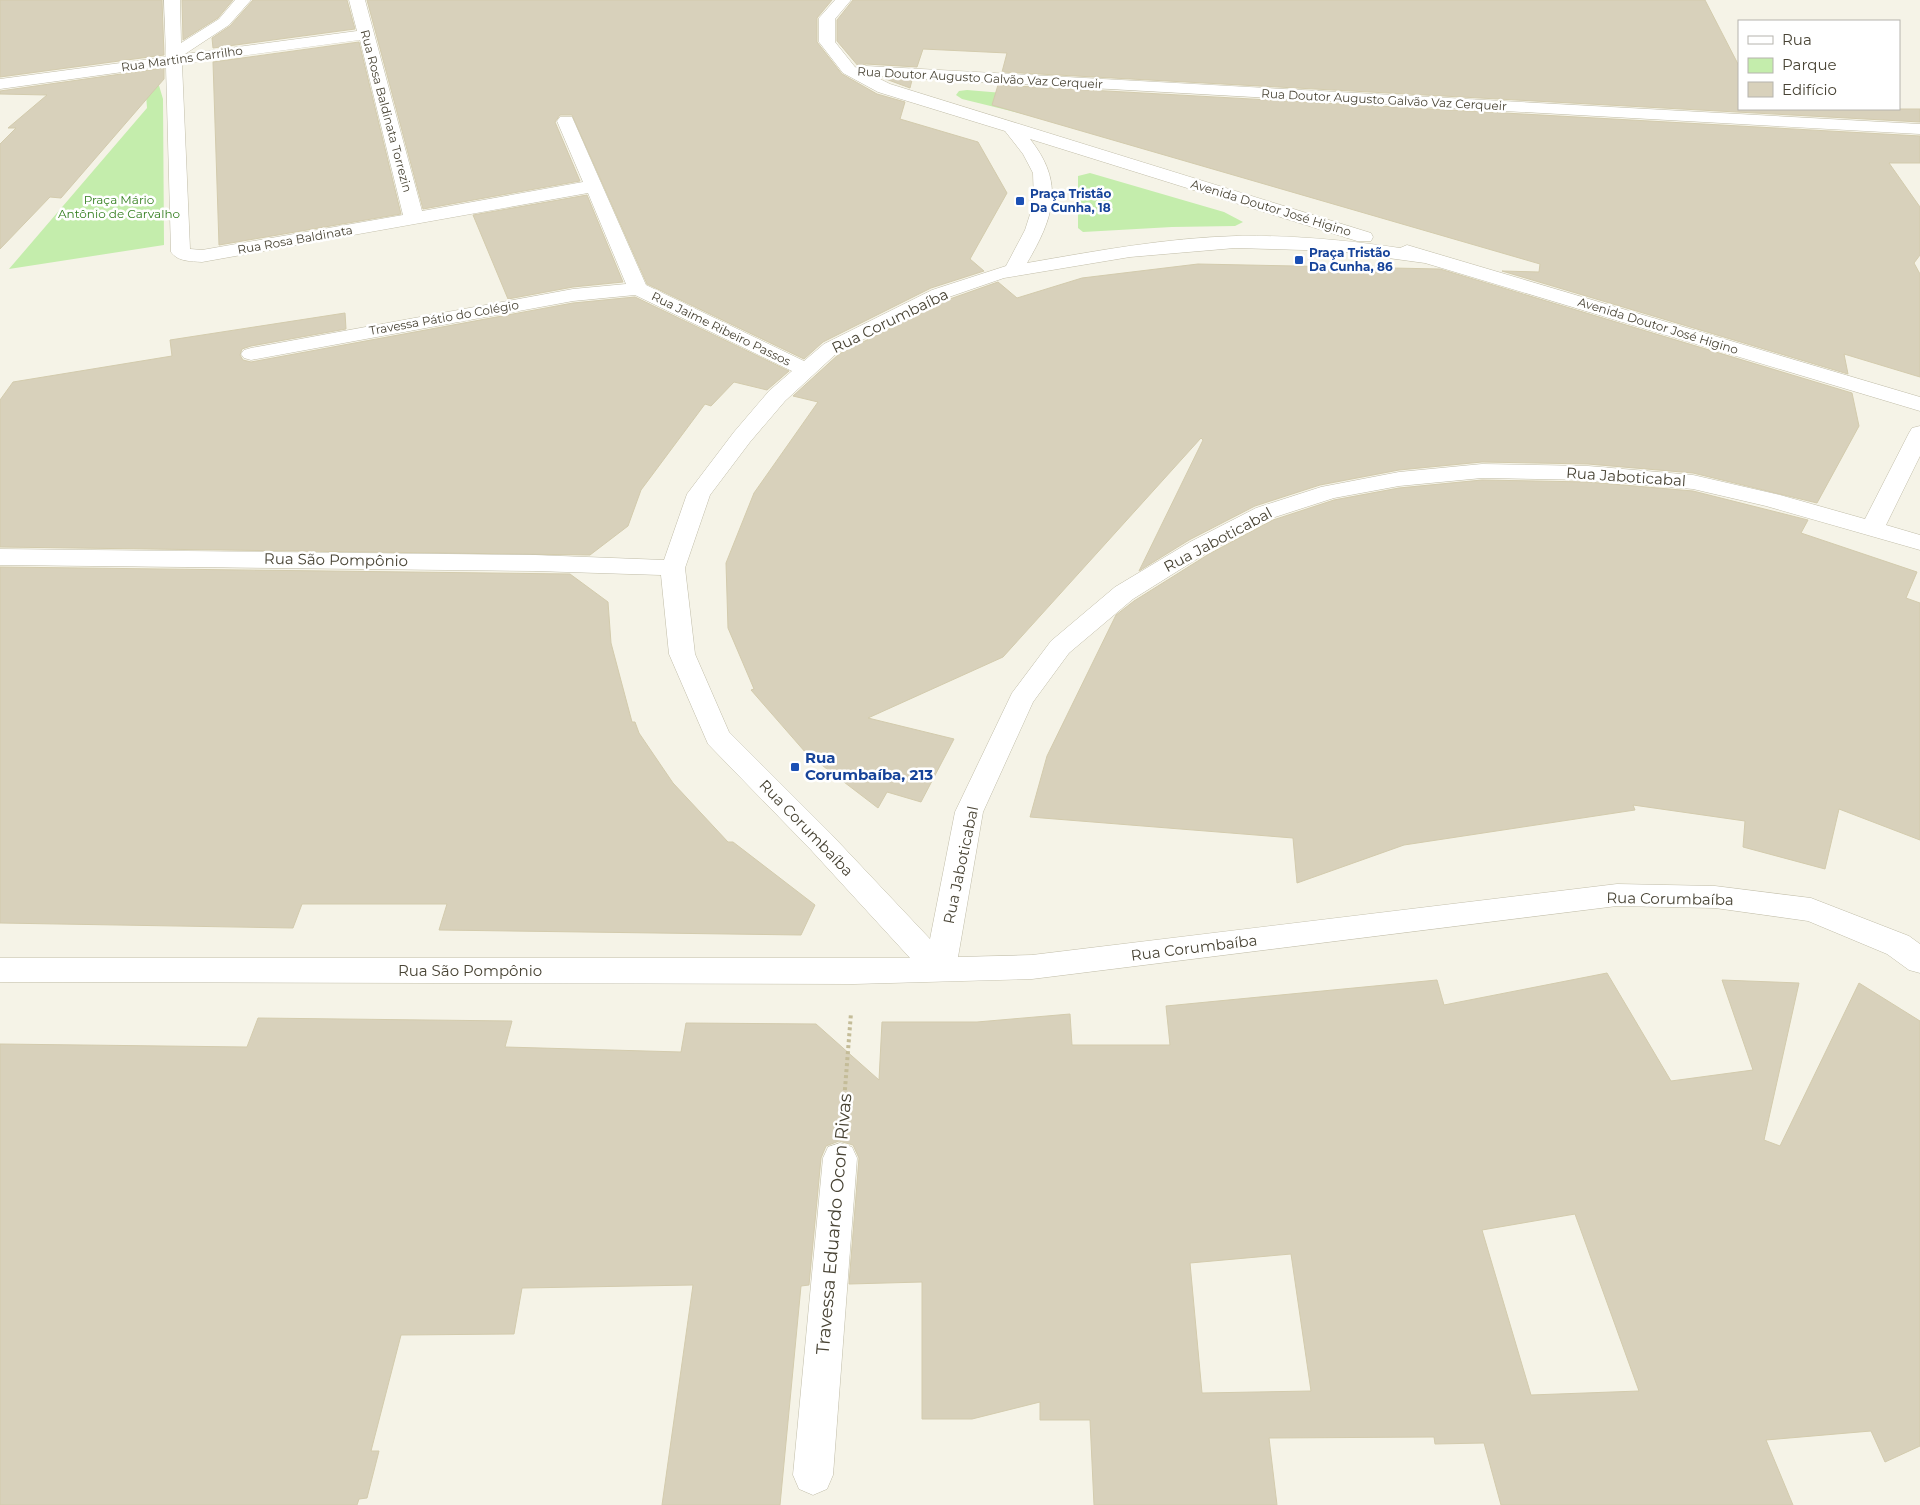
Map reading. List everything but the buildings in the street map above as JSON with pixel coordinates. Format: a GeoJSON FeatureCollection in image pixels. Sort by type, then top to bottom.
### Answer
{"type":"FeatureCollection","features":[{"type":"Feature","properties":{"kind":"street"},"geometry":{"type":"LineString","coordinates":[[172,0],[175,57]]}},
{"type":"Feature","properties":{"kind":"street","name":"Rua Martins Carrilho"},"geometry":{"type":"LineString","coordinates":[[175,57],[224,22],[243,0]]}},
{"type":"Feature","properties":{"kind":"street","name":"Rua Rosa Baldinata Torrezin"},"geometry":{"type":"LineString","coordinates":[[357,0],[413,213],[409,220]]}},
{"type":"Feature","properties":{"kind":"street","name":"Avenida Doutor José Higino"},"geometry":{"type":"LineString","coordinates":[[843,0],[827,18],[827,42],[849,70],[884,88],[1424,256],[1920,404]]}},
{"type":"Feature","properties":{"kind":"street","name":"Rua Martins Carrilho"},"geometry":{"type":"LineString","coordinates":[[3,85],[175,57],[365,34]]}},
{"type":"Feature","properties":{"kind":"street","name":"Rua Rosa Baldinata"},"geometry":{"type":"LineString","coordinates":[[175,57],[181,252],[186,255],[202,256],[594,186]]}},
{"type":"Feature","properties":{"kind":"street","name":"Rua Doutor Augusto Galvão Vaz Cerqueir"},"geometry":{"type":"LineString","coordinates":[[849,70],[1920,129]]}},
{"type":"Feature","properties":{"kind":"street","name":"Rua Jaime Ribeiro Passos"},"geometry":{"type":"LineString","coordinates":[[566,121],[638,289],[806,370]]}},
{"type":"Feature","properties":{"kind":"street"},"geometry":{"type":"LineString","coordinates":[[1011,127],[1037,163],[1044,187],[1040,219],[1035,233],[1013,270]]}},
{"type":"Feature","properties":{"kind":"street"},"geometry":{"type":"LineString","coordinates":[[1286,212],[1295,228],[1295,238],[1292,244]]}},
{"type":"Feature","properties":{"kind":"street"},"geometry":{"type":"LineString","coordinates":[[1040,219],[1053,241],[1071,252],[1096,256]]}},
{"type":"Feature","properties":{"kind":"street","name":"Rua Corumbaíba"},"geometry":{"type":"LineString","coordinates":[[1424,256],[1337,245],[1235,242],[1130,250],[1013,270],[939,294],[831,348],[777,396],[742,436],[699,494],[673,568],[682,654],[718,737],[940,970],[1032,967],[1617,895],[1715,897],[1811,910],[1898,944],[1920,961]]}},
{"type":"Feature","properties":{"kind":"street","name":"Travessa Pátio do Colégio"},"geometry":{"type":"LineString","coordinates":[[251,354],[573,295],[638,289]]}},
{"type":"Feature","properties":{"kind":"street"},"geometry":{"type":"LineString","coordinates":[[1872,528],[1920,433]]}},
{"type":"Feature","properties":{"kind":"street","name":"Rua Jaboticabal"},"geometry":{"type":"LineString","coordinates":[[940,970],[969,812],[1022,699],[1060,646],[1124,593],[1199,547],[1264,513],[1329,492],[1399,479],[1482,471],[1588,473],[1693,482],[1772,500],[1920,543]]}},
{"type":"Feature","properties":{"kind":"street","name":"Rua São Pompônio"},"geometry":{"type":"LineString","coordinates":[[0,557],[535,563],[673,568]]}},
{"type":"Feature","properties":{"kind":"street","name":"Rua São Pompônio"},"geometry":{"type":"LineString","coordinates":[[0,970],[854,972],[940,970]]}},
{"type":"Feature","properties":{"kind":"street","name":"Travessa Eduardo Ocon Rivas"},"geometry":{"type":"LineString","coordinates":[[813,1475],[840,1158]]}},
{"type":"Feature","properties":{"kind":"path","name":"Travessa Eduardo Ocon Rivas"},"geometry":{"type":"LineString","coordinates":[[840,1158],[854,972]]}},
{"type":"Feature","properties":{"kind":"green space","name":"Praça Mário Antônio de Carvalho"},"geometry":{"type":"Polygon","coordinates":[[[155,72],[163,99],[164,245],[9,269],[147,108],[145,81],[155,72]]]}},
{"type":"Feature","properties":{"kind":"green space"},"geometry":{"type":"Polygon","coordinates":[[[967,90],[1075,99],[1052,121],[962,99],[956,95],[959,91],[967,90]]]}},
{"type":"Feature","properties":{"kind":"green space"},"geometry":{"type":"Polygon","coordinates":[[[1090,173],[1224,212],[1243,222],[1235,226],[1083,232],[1078,228],[1078,176],[1090,173]]]}},
{"type":"Feature","properties":{"kind":"place","name":"Praça Tristão Da Cunha, 18"},"geometry":{"type":"Point","coordinates":[1020,201]}},
{"type":"Feature","properties":{"kind":"place","name":"Praça Tristão Da Cunha, 86"},"geometry":{"type":"Point","coordinates":[1299,260]}},
{"type":"Feature","properties":{"kind":"place","name":"Rua Corumbaíba, 213"},"geometry":{"type":"Point","coordinates":[795,767]}}]}
